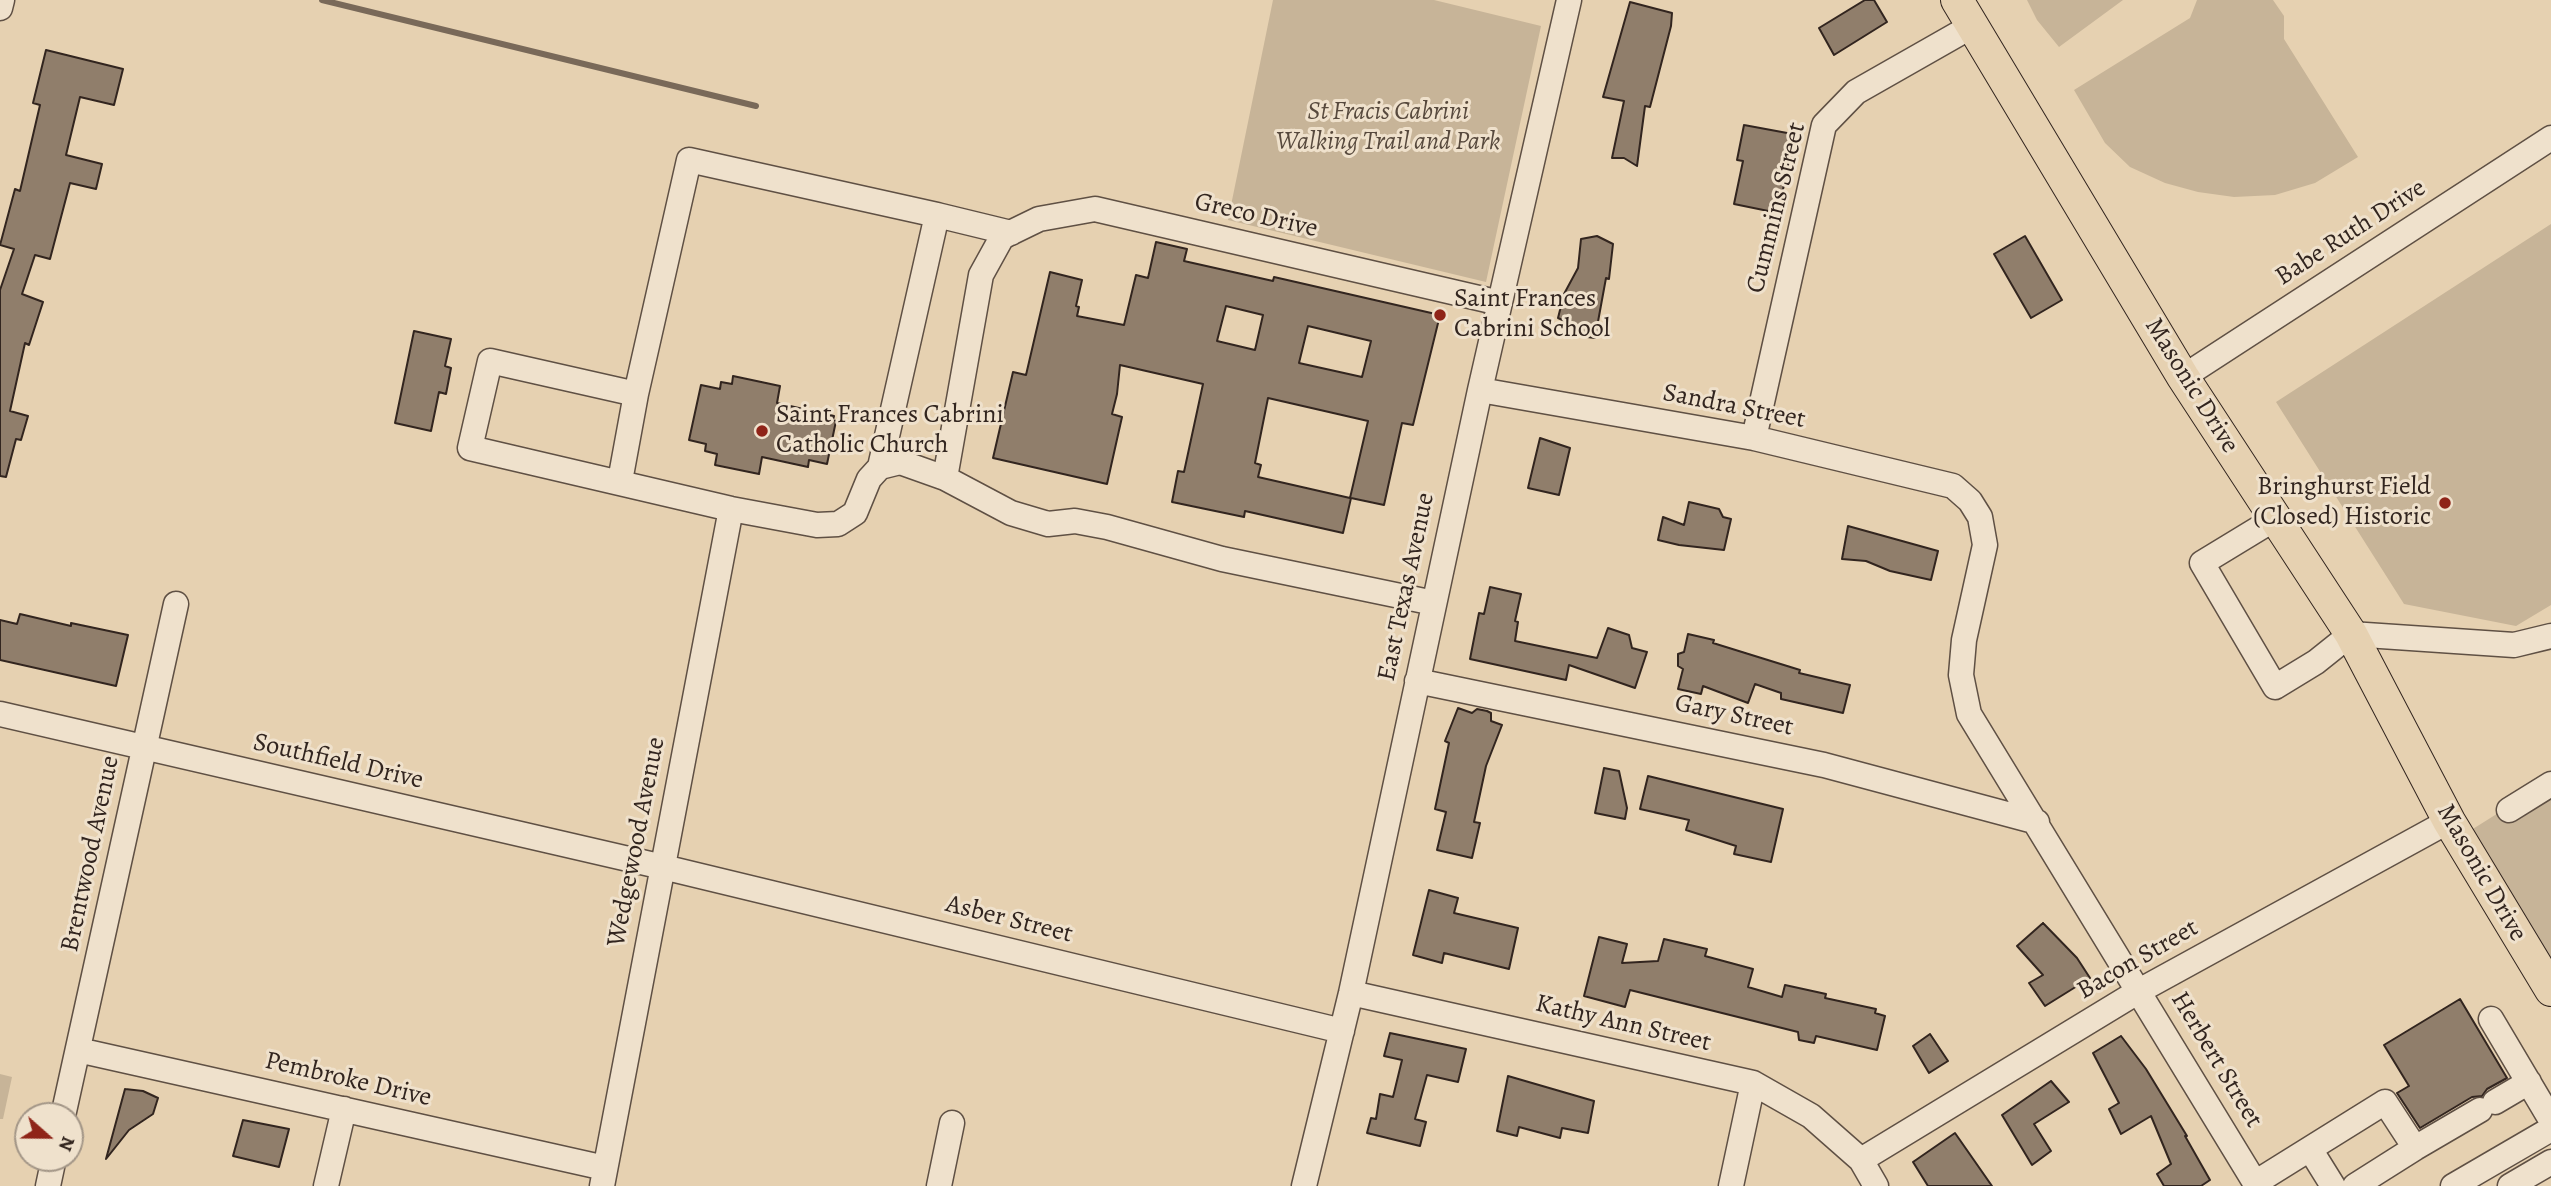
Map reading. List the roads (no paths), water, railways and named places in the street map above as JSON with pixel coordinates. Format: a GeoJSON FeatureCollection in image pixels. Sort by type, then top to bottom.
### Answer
{"type":"FeatureCollection","features":[{"type":"Feature","properties":{"kind":"main road","name":"Masonic Drive"},"geometry":{"type":"LineString","coordinates":[[1964,13],[2183,377],[2351,634],[2449,821],[2551,990]]}},
{"type":"Feature","properties":{"kind":"street"},"geometry":{"type":"LineString","coordinates":[[0,8],[2,0]]}},
{"type":"Feature","properties":{"kind":"street","name":"East Texas Avenue"},"geometry":{"type":"LineString","coordinates":[[1304,1186],[1351,993],[1416,681],[1569,0]]}},
{"type":"Feature","properties":{"kind":"street","name":"Cummins Street"},"geometry":{"type":"LineString","coordinates":[[1754,439],[1824,125],[1856,92],[1964,13]]}},
{"type":"Feature","properties":{"kind":"street","name":"Babe Ruth Drive"},"geometry":{"type":"LineString","coordinates":[[2183,377],[2551,138]]}},
{"type":"Feature","properties":{"kind":"street"},"geometry":{"type":"LineString","coordinates":[[620,481],[636,394],[690,160],[937,215],[1007,235],[981,275],[945,478]]}},
{"type":"Feature","properties":{"kind":"street","name":"Greco Drive"},"geometry":{"type":"LineString","coordinates":[[1007,235],[1038,219],[1095,209],[1500,303]]}},
{"type":"Feature","properties":{"kind":"street"},"geometry":{"type":"LineString","coordinates":[[636,394],[490,361],[470,448],[731,509],[817,524],[838,524],[855,513],[869,479],[880,467],[937,215]]}},
{"type":"Feature","properties":{"kind":"street","name":"Sandra Street"},"geometry":{"type":"LineString","coordinates":[[1480,390],[1754,439],[1953,486],[1970,501]]}},
{"type":"Feature","properties":{"kind":"street"},"geometry":{"type":"LineString","coordinates":[[880,467],[900,462],[945,478],[1011,513],[1048,524],[1075,521],[1107,527],[1236,562],[1434,603]]}},
{"type":"Feature","properties":{"kind":"street","name":"Herbert Street"},"geometry":{"type":"LineString","coordinates":[[1970,501],[1980,517],[1985,545],[1964,640],[1961,675],[1969,713],[2256,1184]]}},
{"type":"Feature","properties":{"kind":"street","name":"Wedgewood Avenue"},"geometry":{"type":"LineString","coordinates":[[604,1177],[731,509]]}},
{"type":"Feature","properties":{"kind":"street"},"geometry":{"type":"LineString","coordinates":[[2276,518],[2202,563],[2275,687],[2315,662],[2351,634],[2514,645],[2549,640]]}},
{"type":"Feature","properties":{"kind":"street","name":"Brentwood Avenue"},"geometry":{"type":"LineString","coordinates":[[66,1102],[176,604]]}},
{"type":"Feature","properties":{"kind":"street","name":"Gary Street"},"geometry":{"type":"LineString","coordinates":[[1416,681],[1824,765],[2037,822]]}},
{"type":"Feature","properties":{"kind":"street","name":"Southfield Drive"},"geometry":{"type":"LineString","coordinates":[[0,714],[663,867]]}},
{"type":"Feature","properties":{"kind":"street"},"geometry":{"type":"LineString","coordinates":[[2509,810],[2551,784]]}},
{"type":"Feature","properties":{"kind":"street","name":"Bacon Street"},"geometry":{"type":"LineString","coordinates":[[1861,1160],[2139,991],[2449,821]]}},
{"type":"Feature","properties":{"kind":"street","name":"Asber Street"},"geometry":{"type":"LineString","coordinates":[[663,867],[1342,1031]]}},
{"type":"Feature","properties":{"kind":"street","name":"Kathy Ann Street"},"geometry":{"type":"LineString","coordinates":[[1351,993],[1753,1083],[1811,1116],[1861,1160],[1876,1186]]}},
{"type":"Feature","properties":{"kind":"street"},"geometry":{"type":"LineString","coordinates":[[2491,1019],[2551,1120]]}},
{"type":"Feature","properties":{"kind":"street","name":"Pembroke Drive"},"geometry":{"type":"LineString","coordinates":[[78,1050],[344,1109],[604,1177]]}},
{"type":"Feature","properties":{"kind":"street"},"geometry":{"type":"LineString","coordinates":[[2355,1186],[2529,1082]]}},
{"type":"Feature","properties":{"kind":"street"},"geometry":{"type":"LineString","coordinates":[[1731,1186],[1753,1083]]}},
{"type":"Feature","properties":{"kind":"street"},"geometry":{"type":"LineString","coordinates":[[2256,1184],[2385,1102],[2415,1148]]}},
{"type":"Feature","properties":{"kind":"street"},"geometry":{"type":"LineString","coordinates":[[326,1186],[344,1109]]}},
{"type":"Feature","properties":{"kind":"street"},"geometry":{"type":"LineString","coordinates":[[939,1186],[952,1123]]}},
{"type":"Feature","properties":{"kind":"street"},"geometry":{"type":"LineString","coordinates":[[2466,1183],[2551,1129]]}},
{"type":"Feature","properties":{"kind":"street"},"geometry":{"type":"LineString","coordinates":[[2310,1149],[2333,1186]]}},
{"type":"Feature","properties":{"kind":"street"},"geometry":{"type":"LineString","coordinates":[[2510,1186],[2551,1162]]}},
{"type":"Feature","properties":{"kind":"waterway"},"geometry":{"type":"LineString","coordinates":[[322,0],[756,106]]}},
{"type":"Feature","properties":{"kind":"place","name":"Saint Frances Cabrini School"},"geometry":{"type":"Point","coordinates":[1440,315]}},
{"type":"Feature","properties":{"kind":"place","name":"Saint Frances Cabrini Catholic Church"},"geometry":{"type":"Point","coordinates":[762,431]}},
{"type":"Feature","properties":{"kind":"place","name":"Bringhurst Field (Closed) Historic"},"geometry":{"type":"Point","coordinates":[2445,503]}},
{"type":"Feature","properties":{"kind":"park label","name":"St Fracis Cabrini Walking Trail and Park"},"geometry":{"type":"Point","coordinates":[1388,128]}}]}
